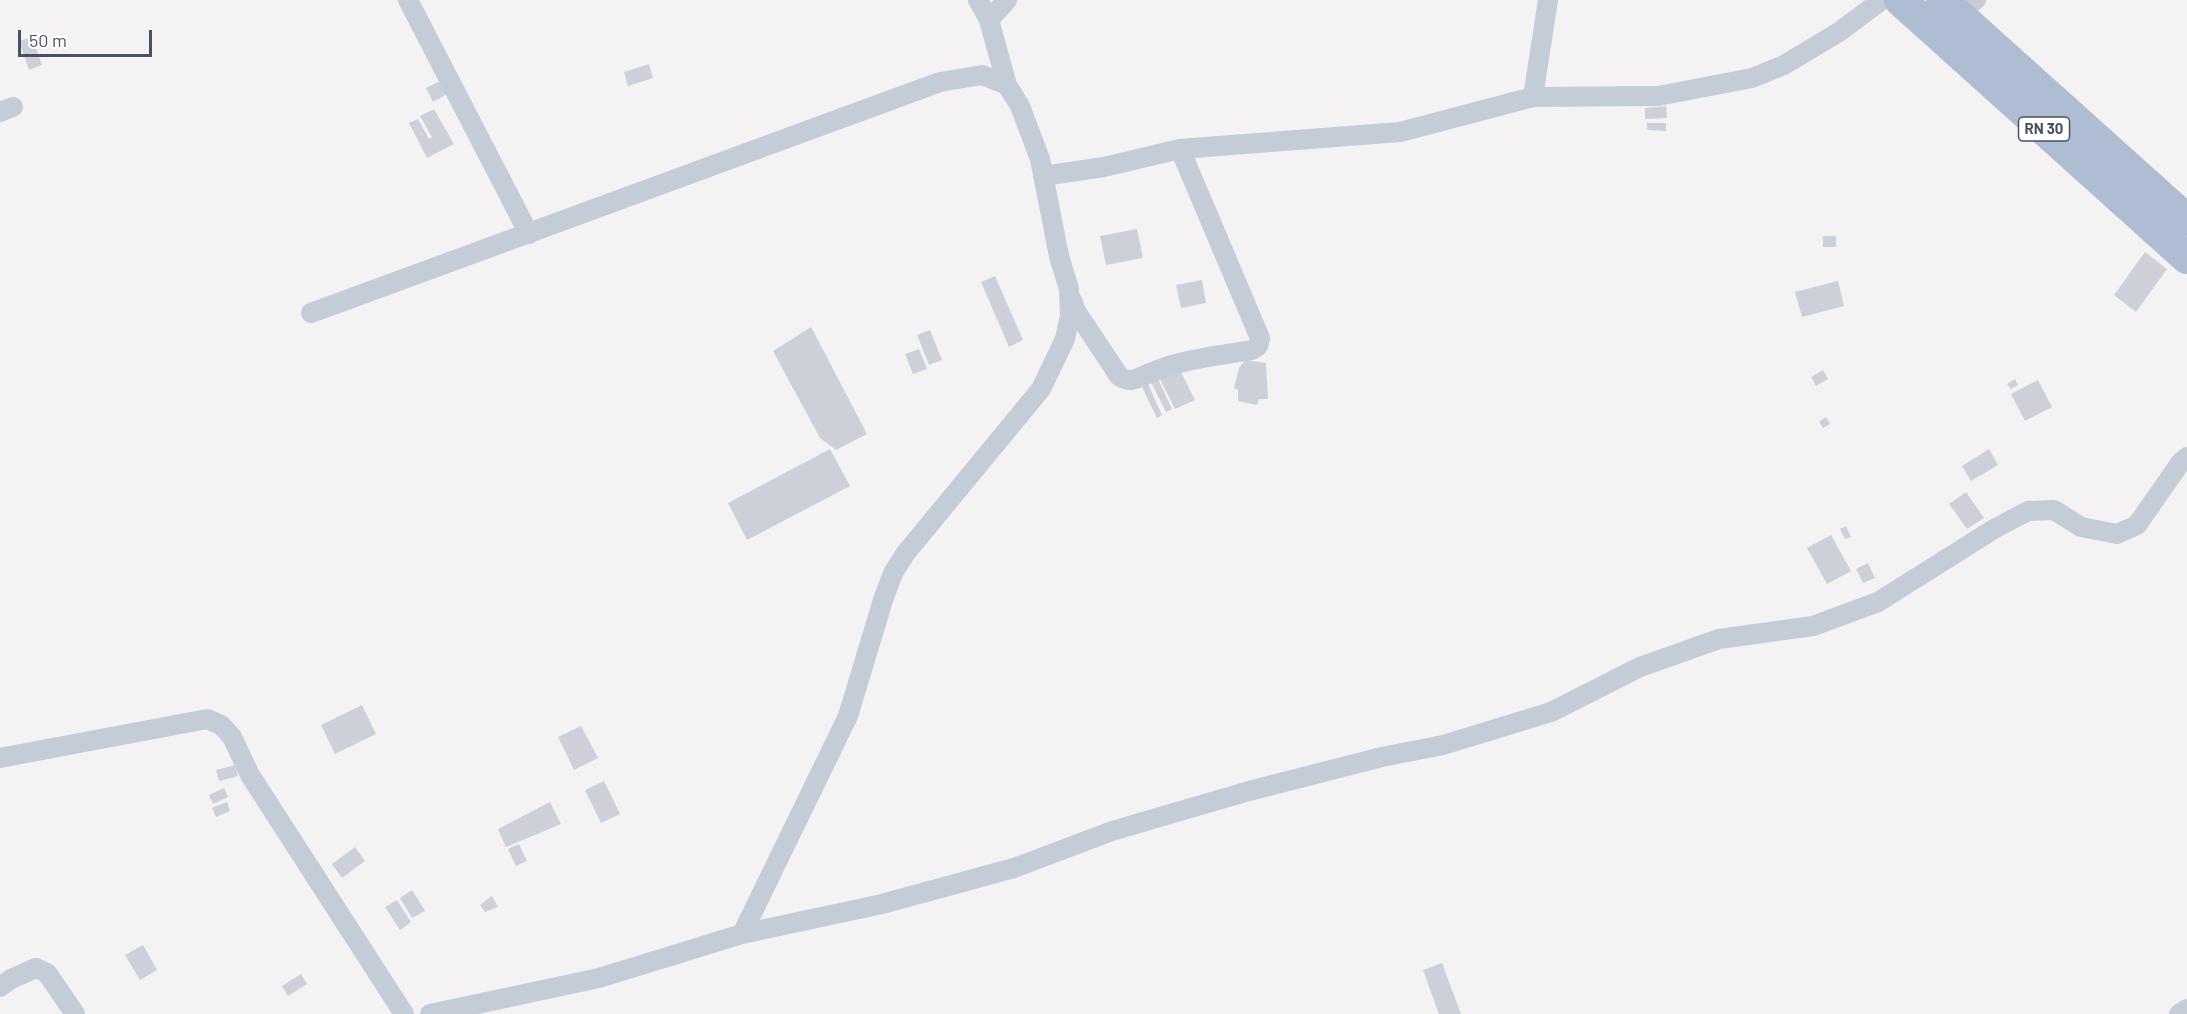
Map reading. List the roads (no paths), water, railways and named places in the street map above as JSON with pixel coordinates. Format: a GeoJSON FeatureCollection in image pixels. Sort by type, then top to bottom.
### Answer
{"type":"FeatureCollection","features":[{"type":"Feature","properties":{"kind":"main road","name":"RN 30"},"geometry":{"type":"LineString","coordinates":[[1900,0],[2187,258]]}},
{"type":"Feature","properties":{"kind":"main road","name":"RN 30"},"geometry":{"type":"LineString","coordinates":[[1958,4],[2187,220]]}},
{"type":"Feature","properties":{"kind":"street"},"geometry":{"type":"LineString","coordinates":[[408,0],[529,234]]}},
{"type":"Feature","properties":{"kind":"street"},"geometry":{"type":"LineString","coordinates":[[978,0],[989,20],[1007,85],[1020,106],[1040,159],[1059,256],[1076,310],[1119,376],[1125,381],[1131,381],[1158,369],[1191,360],[1252,350],[1258,346],[1260,338],[1180,148]]}},
{"type":"Feature","properties":{"kind":"street"},"geometry":{"type":"LineString","coordinates":[[989,20],[1007,0]]}},
{"type":"Feature","properties":{"kind":"street"},"geometry":{"type":"LineString","coordinates":[[1533,97],[1548,0]]}},
{"type":"Feature","properties":{"kind":"street"},"geometry":{"type":"LineString","coordinates":[[1043,176],[1104,167],[1180,148],[1400,132],[1533,97],[1658,96],[1752,78],[1784,65],[1839,32],[1882,0]]}},
{"type":"Feature","properties":{"kind":"street"},"geometry":{"type":"LineString","coordinates":[[310,313],[940,82],[982,75],[1007,85]]}},
{"type":"Feature","properties":{"kind":"street"},"geometry":{"type":"LineString","coordinates":[[742,934],[848,716],[893,573],[905,554],[1041,389],[1065,339],[1070,316],[1069,289]]}},
{"type":"Feature","properties":{"kind":"street"},"geometry":{"type":"LineString","coordinates":[[430,1014],[599,978],[742,934],[882,904],[1014,868],[1112,831],[1250,790],[1382,756],[1443,746],[1551,712],[1641,667],[1719,639],[1813,626],[1878,602],[1994,529],[2028,511],[2054,510],[2081,527],[2117,534],[2137,525],[2181,462],[2187,457]]}},
{"type":"Feature","properties":{"kind":"street"},"geometry":{"type":"LineString","coordinates":[[0,758],[207,719],[221,724],[232,737],[250,775],[404,1014]]}},
{"type":"Feature","properties":{"kind":"street"},"geometry":{"type":"LineString","coordinates":[[0,987],[11,979],[36,968],[47,974],[75,1014]]}},
{"type":"Feature","properties":{"kind":"street"},"geometry":{"type":"LineString","coordinates":[[2179,1014],[2187,1009]]}}]}
